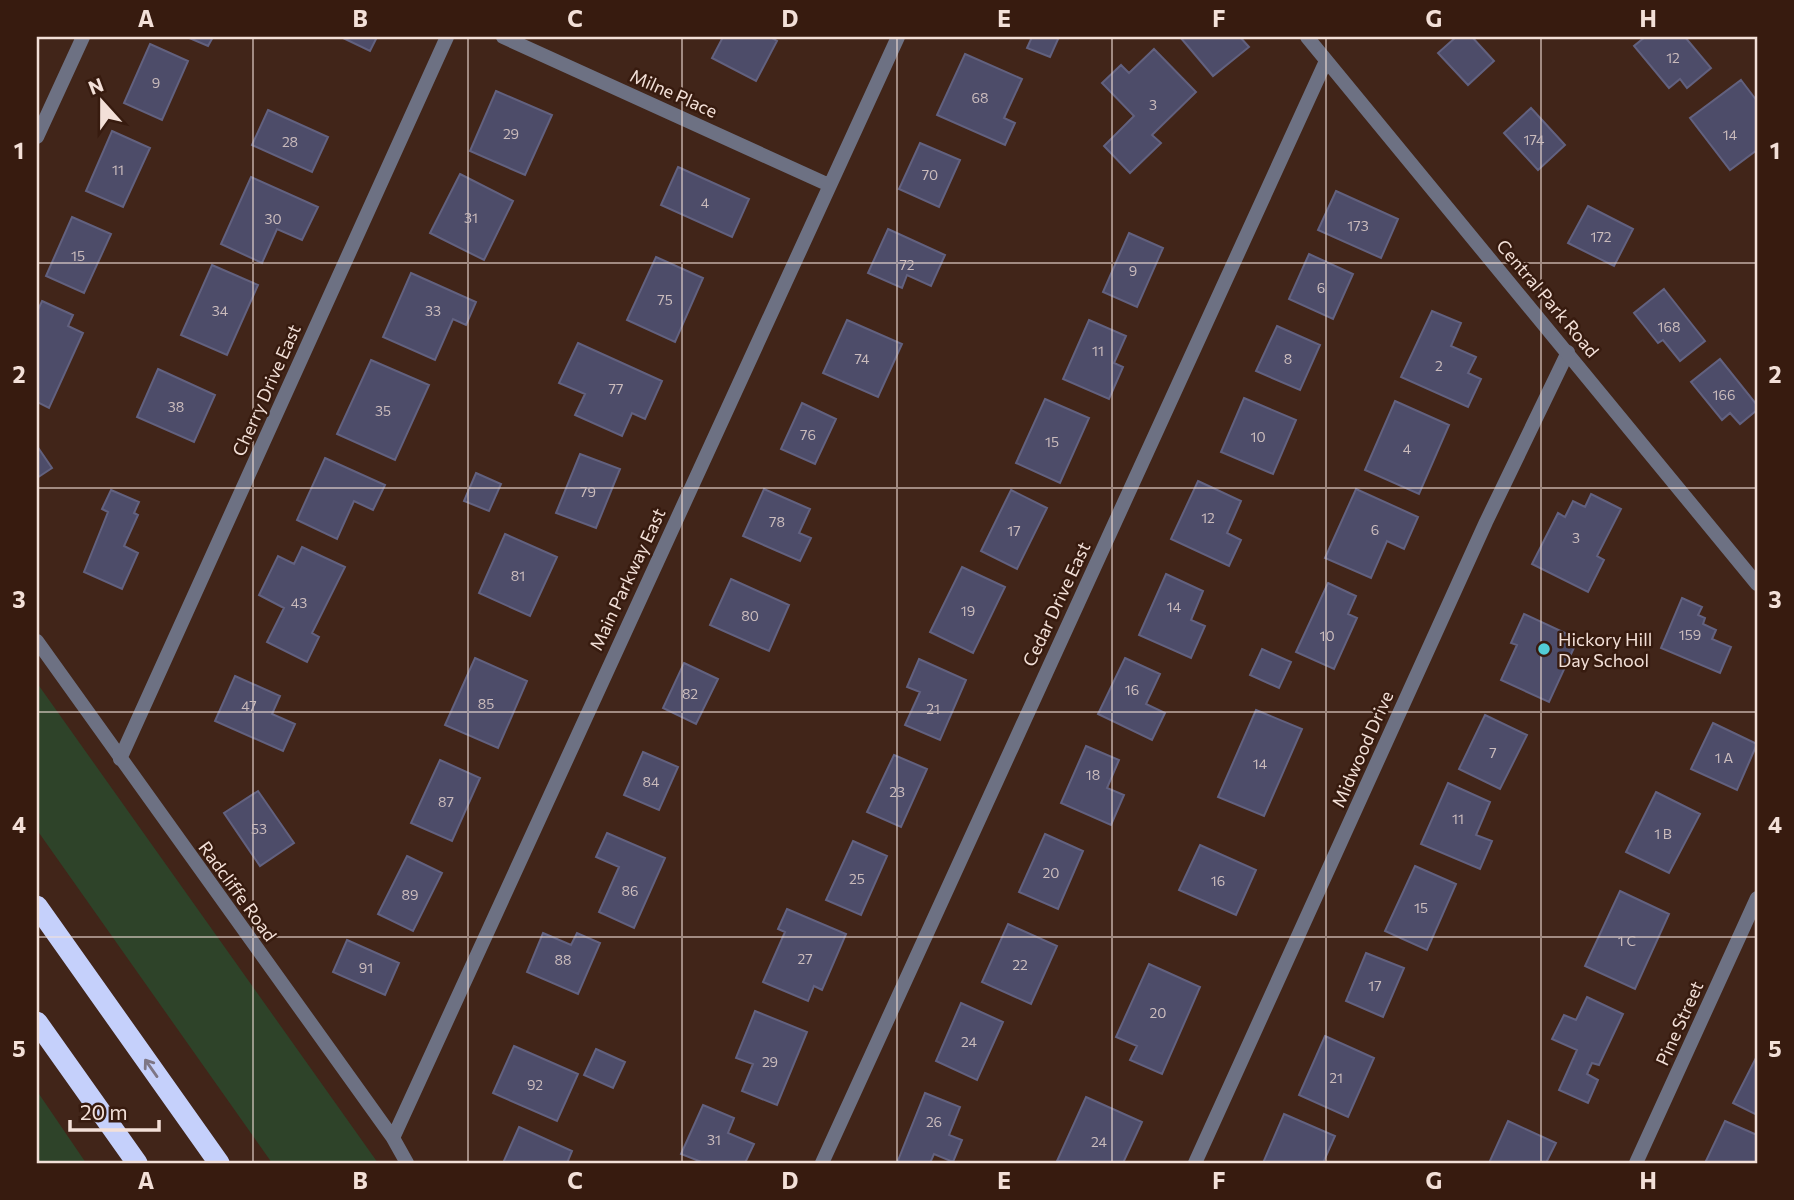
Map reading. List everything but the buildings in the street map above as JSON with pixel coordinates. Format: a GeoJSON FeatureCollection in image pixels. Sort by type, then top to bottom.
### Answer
{"type":"FeatureCollection","features":[{"type":"Feature","properties":{"kind":"highway"},"geometry":{"type":"LineString","coordinates":[[37,906],[219,1163]]}},
{"type":"Feature","properties":{"kind":"highway"},"geometry":{"type":"LineString","coordinates":[[37,1022],[137,1163]]}},
{"type":"Feature","properties":{"kind":"street"},"geometry":{"type":"LineString","coordinates":[[37,138],[83,37]]}},
{"type":"Feature","properties":{"kind":"street","name":"Cherry Drive East"},"geometry":{"type":"LineString","coordinates":[[120,759],[447,37]]}},
{"type":"Feature","properties":{"kind":"street","name":"Milne Place"},"geometry":{"type":"LineString","coordinates":[[503,37],[829,185]]}},
{"type":"Feature","properties":{"kind":"street","name":"Main Parkway East"},"geometry":{"type":"LineString","coordinates":[[393,1138],[898,37]]}},
{"type":"Feature","properties":{"kind":"street","name":"Central Park Road"},"geometry":{"type":"LineString","coordinates":[[1307,37],[1757,584]]}},
{"type":"Feature","properties":{"kind":"street","name":"Cedar Drive East"},"geometry":{"type":"LineString","coordinates":[[822,1163],[1326,61]]}},
{"type":"Feature","properties":{"kind":"street","name":"Midwood Drive"},"geometry":{"type":"LineString","coordinates":[[1195,1163],[1486,522],[1568,352]]}},
{"type":"Feature","properties":{"kind":"street","name":"Radcliffe Road"},"geometry":{"type":"LineString","coordinates":[[37,642],[393,1138],[407,1163]]}},
{"type":"Feature","properties":{"kind":"street","name":"Pine Street"},"geometry":{"type":"LineString","coordinates":[[1636,1163],[1757,898]]}},
{"type":"Feature","properties":{"kind":"green space"},"geometry":{"type":"Polygon","coordinates":[[[37,683],[378,1163],[272,1163],[37,830],[37,683]]]}},
{"type":"Feature","properties":{"kind":"green space"},"geometry":{"type":"Polygon","coordinates":[[[37,1091],[86,1163],[37,1163],[37,1091]]]}},
{"type":"Feature","properties":{"kind":"place","name":"Hickory Hill Day School"},"geometry":{"type":"Point","coordinates":[1544,649]}}]}
